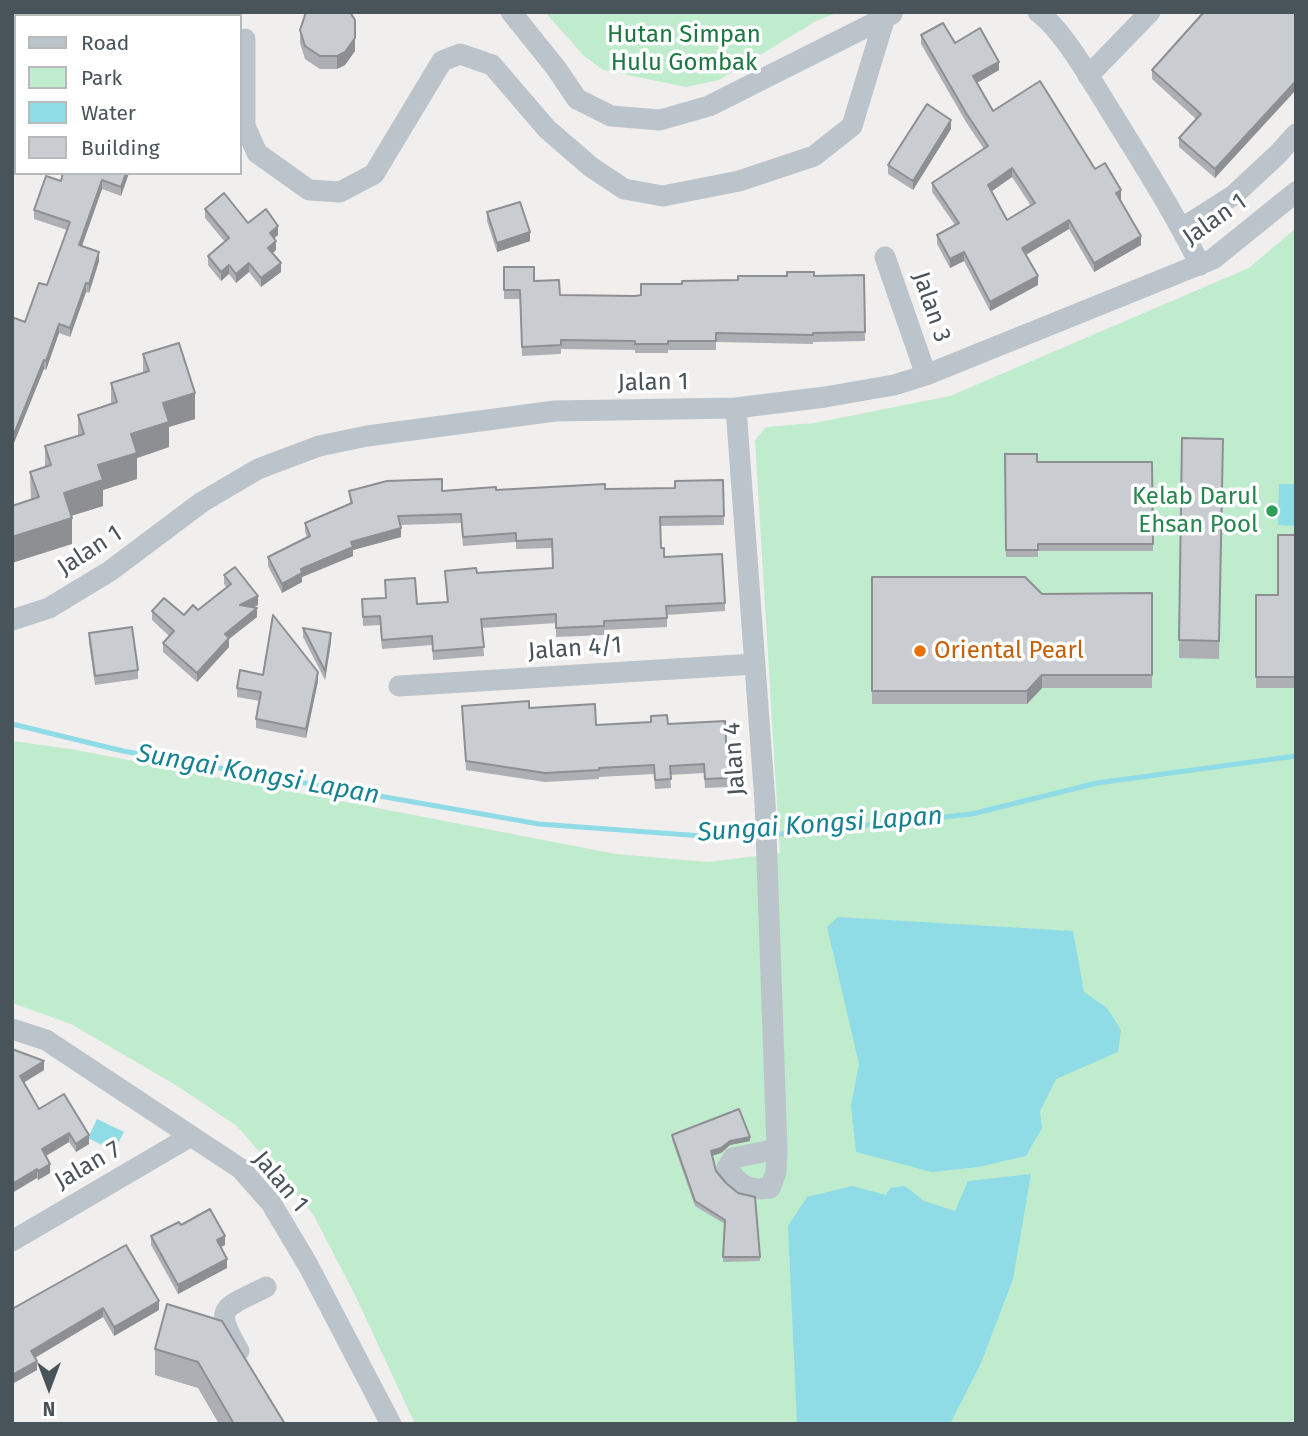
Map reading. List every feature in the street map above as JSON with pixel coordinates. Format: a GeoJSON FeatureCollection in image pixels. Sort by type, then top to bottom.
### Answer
{"type":"FeatureCollection","features":[{"type":"Feature","properties":{"kind":"street"},"geometry":{"type":"LineString","coordinates":[[12,68],[14,12]]}},
{"type":"Feature","properties":{"kind":"street"},"geometry":{"type":"LineString","coordinates":[[511,12],[577,99],[611,116],[660,121],[709,106],[891,14]]}},
{"type":"Feature","properties":{"kind":"street"},"geometry":{"type":"LineString","coordinates":[[1038,12],[1051,21],[1088,76],[1182,228],[1200,265]]}},
{"type":"Feature","properties":{"kind":"street"},"geometry":{"type":"LineString","coordinates":[[1088,76],[1150,12]]}},
{"type":"Feature","properties":{"kind":"street"},"geometry":{"type":"LineString","coordinates":[[245,40],[245,126],[257,153],[309,190],[340,192],[374,174],[442,61],[460,54],[492,65],[547,129],[591,167],[624,189],[663,196],[739,181],[814,156],[852,126],[891,14]]}},
{"type":"Feature","properties":{"kind":"street"},"geometry":{"type":"LineString","coordinates":[[1182,228],[1234,195],[1296,134]]}},
{"type":"Feature","properties":{"kind":"street","name":"Jalan 1"},"geometry":{"type":"LineString","coordinates":[[12,620],[49,608],[110,571],[202,502],[258,469],[319,446],[367,436],[555,411],[736,408],[894,385],[926,375],[1213,259],[1296,192]]}},
{"type":"Feature","properties":{"kind":"street","name":"Jalan 3"},"geometry":{"type":"LineString","coordinates":[[886,257],[926,375]]}},
{"type":"Feature","properties":{"kind":"street","name":"Jalan 4"},"geometry":{"type":"LineString","coordinates":[[736,408],[765,802],[777,1149]]}},
{"type":"Feature","properties":{"kind":"street","name":"Jalan 4/1"},"geometry":{"type":"LineString","coordinates":[[399,686],[756,673]]}},
{"type":"Feature","properties":{"kind":"street","name":"Jalan 1"},"geometry":{"type":"LineString","coordinates":[[12,1029],[46,1041],[241,1169],[271,1203],[308,1265],[391,1424]]}},
{"type":"Feature","properties":{"kind":"street","name":"Jalan 7"},"geometry":{"type":"LineString","coordinates":[[12,1241],[191,1136]]}},
{"type":"Feature","properties":{"kind":"street"},"geometry":{"type":"LineString","coordinates":[[251,1370],[225,1327],[223,1315],[228,1307],[266,1287]]}},
{"type":"Feature","properties":{"kind":"green space","name":"Hutan Simpan Hulu Gombak"},"geometry":{"type":"Polygon","coordinates":[[[545,12],[839,12],[816,21],[719,80],[686,87],[603,70],[583,55],[545,12]]]}},
{"type":"Feature","properties":{"kind":"green space"},"geometry":{"type":"Polygon","coordinates":[[[1296,228],[1296,1424],[415,1424],[355,1295],[313,1214],[237,1126],[179,1087],[71,1024],[12,1003],[12,741],[71,749],[616,854],[708,862],[780,853],[755,440],[766,427],[815,423],[950,396],[1249,268],[1296,228]]]}},
{"type":"Feature","properties":{"kind":"water"},"geometry":{"type":"Polygon","coordinates":[[[1279,484],[1296,484],[1296,526],[1278,525],[1279,484]]]}},
{"type":"Feature","properties":{"kind":"water"},"geometry":{"type":"Polygon","coordinates":[[[838,917],[1073,931],[1084,992],[1107,1008],[1121,1030],[1118,1052],[1056,1079],[1040,1111],[1042,1128],[1026,1156],[978,1167],[932,1172],[856,1152],[851,1105],[859,1064],[827,927],[838,917]]]}},
{"type":"Feature","properties":{"kind":"water"},"geometry":{"type":"Polygon","coordinates":[[[97,1119],[124,1132],[114,1151],[88,1138],[97,1119]]]}},
{"type":"Feature","properties":{"kind":"water"},"geometry":{"type":"Polygon","coordinates":[[[1031,1174],[1013,1279],[981,1363],[950,1424],[797,1424],[788,1226],[807,1197],[852,1186],[886,1195],[890,1188],[905,1186],[924,1201],[955,1211],[968,1181],[1031,1174]]]}},
{"type":"Feature","properties":{"kind":"building"},"geometry":{"type":"Polygon","coordinates":[[[306,12],[350,12],[355,20],[355,38],[345,52],[337,56],[320,56],[305,46],[300,30],[306,12]]]}},
{"type":"Feature","properties":{"kind":"building"},"geometry":{"type":"Polygon","coordinates":[[[1204,12],[1296,12],[1296,81],[1215,169],[1179,138],[1201,114],[1152,70],[1204,12]]]}},
{"type":"Feature","properties":{"kind":"building"},"geometry":{"type":"Polygon","coordinates":[[[943,23],[955,43],[980,28],[999,62],[973,76],[993,111],[1040,81],[1095,169],[1105,163],[1121,190],[1116,193],[1141,236],[1094,263],[1069,220],[1022,248],[1038,276],[990,302],[964,252],[950,259],[937,235],[959,223],[932,183],[988,146],[921,35],[943,23]],[[1012,168],[988,185],[1007,220],[1035,203],[1012,168]]]}},
{"type":"Feature","properties":{"kind":"building"},"geometry":{"type":"Polygon","coordinates":[[[927,104],[951,120],[913,181],[888,165],[927,104]]]}},
{"type":"Feature","properties":{"kind":"building"},"geometry":{"type":"Polygon","coordinates":[[[62,175],[125,175],[121,187],[102,180],[79,245],[99,252],[89,284],[86,283],[70,328],[59,324],[12,439],[12,317],[25,322],[39,283],[47,285],[70,222],[34,210],[46,176],[61,181],[62,175]]]}},
{"type":"Feature","properties":{"kind":"building"},"geometry":{"type":"Polygon","coordinates":[[[224,193],[248,223],[266,209],[278,226],[270,233],[276,241],[268,248],[281,263],[261,278],[249,263],[236,274],[229,265],[221,272],[208,256],[229,238],[205,209],[224,193]]]}},
{"type":"Feature","properties":{"kind":"building"},"geometry":{"type":"Polygon","coordinates":[[[520,202],[530,232],[497,243],[487,212],[520,202]]]}},
{"type":"Feature","properties":{"kind":"building"},"geometry":{"type":"Polygon","coordinates":[[[504,267],[534,267],[534,281],[559,280],[560,295],[635,296],[641,295],[641,284],[738,280],[738,276],[787,276],[787,272],[814,272],[814,276],[864,275],[865,332],[813,335],[716,333],[716,341],[635,344],[635,341],[561,340],[561,345],[522,347],[520,290],[504,290],[504,267]]]}},
{"type":"Feature","properties":{"kind":"building"},"geometry":{"type":"Polygon","coordinates":[[[179,343],[195,393],[163,403],[169,422],[131,434],[137,453],[98,465],[103,480],[64,493],[72,518],[12,537],[12,506],[39,497],[30,472],[51,465],[45,446],[84,434],[78,415],[117,402],[111,383],[149,371],[143,354],[179,343]]]}},
{"type":"Feature","properties":{"kind":"building"},"geometry":{"type":"Polygon","coordinates":[[[1182,438],[1223,439],[1219,641],[1179,640],[1182,438]]]}},
{"type":"Feature","properties":{"kind":"building"},"geometry":{"type":"Polygon","coordinates":[[[1005,454],[1037,454],[1037,462],[1152,462],[1153,544],[1038,544],[1038,550],[1006,550],[1005,454]]]}},
{"type":"Feature","properties":{"kind":"building"},"geometry":{"type":"Polygon","coordinates":[[[442,479],[442,491],[605,484],[605,489],[675,488],[675,481],[723,480],[724,516],[660,517],[664,557],[722,554],[725,603],[666,606],[667,618],[604,621],[604,626],[556,628],[556,614],[481,619],[484,647],[433,651],[432,636],[382,640],[380,616],[363,617],[362,599],[386,598],[385,580],[415,578],[417,604],[448,602],[445,571],[476,568],[477,573],[553,568],[552,539],[516,541],[516,533],[463,537],[461,514],[398,516],[401,528],[351,542],[353,547],[301,569],[302,573],[282,584],[268,557],[310,536],[305,523],[352,503],[349,491],[387,481],[442,479]]]}},
{"type":"Feature","properties":{"kind":"building"},"geometry":{"type":"Polygon","coordinates":[[[1278,535],[1296,535],[1296,677],[1256,677],[1256,595],[1278,595],[1278,535]]]}},
{"type":"Feature","properties":{"kind":"building"},"geometry":{"type":"Polygon","coordinates":[[[235,567],[258,596],[240,605],[257,608],[225,634],[229,638],[197,673],[163,643],[174,631],[152,611],[164,598],[184,615],[193,605],[198,610],[231,584],[224,575],[235,567]]]}},
{"type":"Feature","properties":{"kind":"building"},"geometry":{"type":"Polygon","coordinates":[[[872,577],[1025,577],[1042,594],[1152,593],[1152,675],[1042,675],[1027,691],[872,691],[872,577]]]}},
{"type":"Feature","properties":{"kind":"building"},"geometry":{"type":"Polygon","coordinates":[[[273,615],[318,672],[306,729],[256,719],[261,692],[237,688],[240,670],[263,675],[273,615]]]}},
{"type":"Feature","properties":{"kind":"building"},"geometry":{"type":"Polygon","coordinates":[[[132,627],[138,670],[95,676],[89,633],[132,627]]]}},
{"type":"Feature","properties":{"kind":"building"},"geometry":{"type":"Polygon","coordinates":[[[303,628],[331,633],[325,671],[303,628]]]}},
{"type":"Feature","properties":{"kind":"building"},"geometry":{"type":"Polygon","coordinates":[[[529,701],[529,708],[595,704],[596,725],[651,722],[651,716],[667,715],[668,724],[725,721],[728,778],[705,779],[704,764],[670,766],[671,779],[655,780],[654,765],[545,773],[466,761],[462,706],[529,701]]]}},
{"type":"Feature","properties":{"kind":"building"},"geometry":{"type":"Polygon","coordinates":[[[12,1049],[44,1061],[20,1076],[39,1109],[64,1094],[89,1135],[76,1144],[69,1133],[42,1149],[50,1164],[12,1184],[12,1049]]]}},
{"type":"Feature","properties":{"kind":"building"},"geometry":{"type":"Polygon","coordinates":[[[739,1109],[750,1137],[730,1141],[711,1151],[716,1171],[726,1183],[738,1193],[755,1197],[760,1257],[723,1257],[725,1220],[695,1201],[672,1135],[739,1109]]]}},
{"type":"Feature","properties":{"kind":"building"},"geometry":{"type":"Polygon","coordinates":[[[210,1209],[225,1236],[217,1240],[227,1259],[178,1285],[151,1236],[179,1222],[181,1225],[210,1209]]]}},
{"type":"Feature","properties":{"kind":"building"},"geometry":{"type":"Polygon","coordinates":[[[126,1245],[159,1301],[114,1327],[103,1308],[31,1351],[37,1361],[12,1375],[12,1309],[126,1245]]]}},
{"type":"Feature","properties":{"kind":"building"},"geometry":{"type":"Polygon","coordinates":[[[167,1304],[222,1321],[285,1424],[234,1424],[198,1362],[155,1349],[167,1304]]]}},
{"type":"Feature","properties":{"kind":"waterway","name":"Sungai Kongsi Lapan"},"geometry":{"type":"LineString","coordinates":[[12,724],[123,751],[539,824],[716,837],[762,835]]}},
{"type":"Feature","properties":{"kind":"waterway","name":"Sungai Kongsi Lapan"},"geometry":{"type":"LineString","coordinates":[[772,835],[972,814],[1097,783],[1296,756]]}},
{"type":"Feature","properties":{"kind":"place","name":"Kelab Darul Ehsan Pool"},"geometry":{"type":"Point","coordinates":[1272,511]}},
{"type":"Feature","properties":{"kind":"place","name":"Oriental Pearl"},"geometry":{"type":"Point","coordinates":[920,651]}}]}
